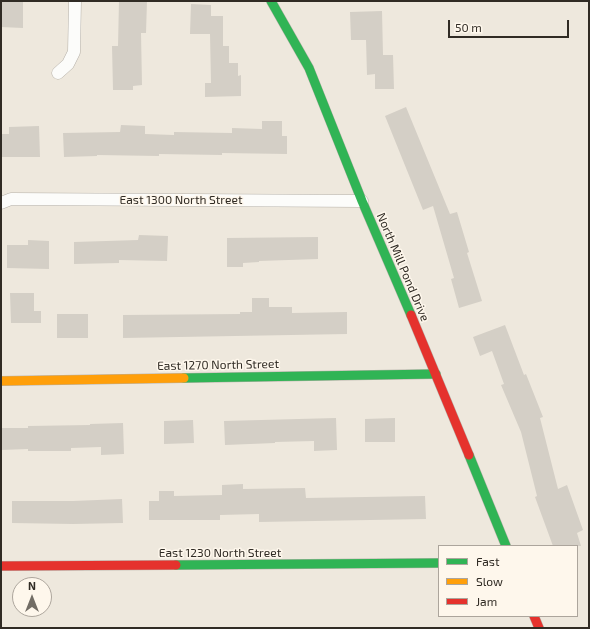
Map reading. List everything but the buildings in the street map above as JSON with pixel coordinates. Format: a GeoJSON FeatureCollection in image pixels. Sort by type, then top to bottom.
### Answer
{"type":"FeatureCollection","features":[{"type":"Feature","properties":{"kind":"street"},"geometry":{"type":"LineString","coordinates":[[58,73],[68,64],[74,52],[75,1]]}},
{"type":"Feature","properties":{"kind":"street","name":"North Mill Pond Drive"},"geometry":{"type":"LineString","coordinates":[[270,1],[284,22],[309,68],[362,201],[436,374],[506,545]]}},
{"type":"Feature","properties":{"kind":"street","name":"East 1300 North Street"},"geometry":{"type":"LineString","coordinates":[[1,203],[11,200],[362,201]]}},
{"type":"Feature","properties":{"kind":"street","name":"East 1270 North Street"},"geometry":{"type":"LineString","coordinates":[[1,381],[436,374]]}},
{"type":"Feature","properties":{"kind":"street","name":"East 1230 North Street"},"geometry":{"type":"LineString","coordinates":[[1,566],[438,563]]}},
{"type":"Feature","properties":{"kind":"street"},"geometry":{"type":"LineString","coordinates":[[534,617],[539,628]]}},
{"type":"Feature","properties":{"kind":"traffic: fast"},"geometry":{"type":"LineString","coordinates":[[271,1],[309,68],[362,201],[411,315]]}},
{"type":"Feature","properties":{"kind":"traffic: fast"},"geometry":{"type":"LineString","coordinates":[[184,378],[436,374]]}},
{"type":"Feature","properties":{"kind":"traffic: fast"},"geometry":{"type":"LineString","coordinates":[[469,455],[506,545]]}},
{"type":"Feature","properties":{"kind":"traffic: fast"},"geometry":{"type":"LineString","coordinates":[[176,565],[438,563]]}},
{"type":"Feature","properties":{"kind":"traffic: slow"},"geometry":{"type":"LineString","coordinates":[[1,381],[184,378]]}},
{"type":"Feature","properties":{"kind":"traffic: jam"},"geometry":{"type":"LineString","coordinates":[[411,315],[469,455]]}},
{"type":"Feature","properties":{"kind":"traffic: jam"},"geometry":{"type":"LineString","coordinates":[[1,566],[176,565]]}},
{"type":"Feature","properties":{"kind":"traffic: jam"},"geometry":{"type":"LineString","coordinates":[[534,617],[539,628]]}}]}
